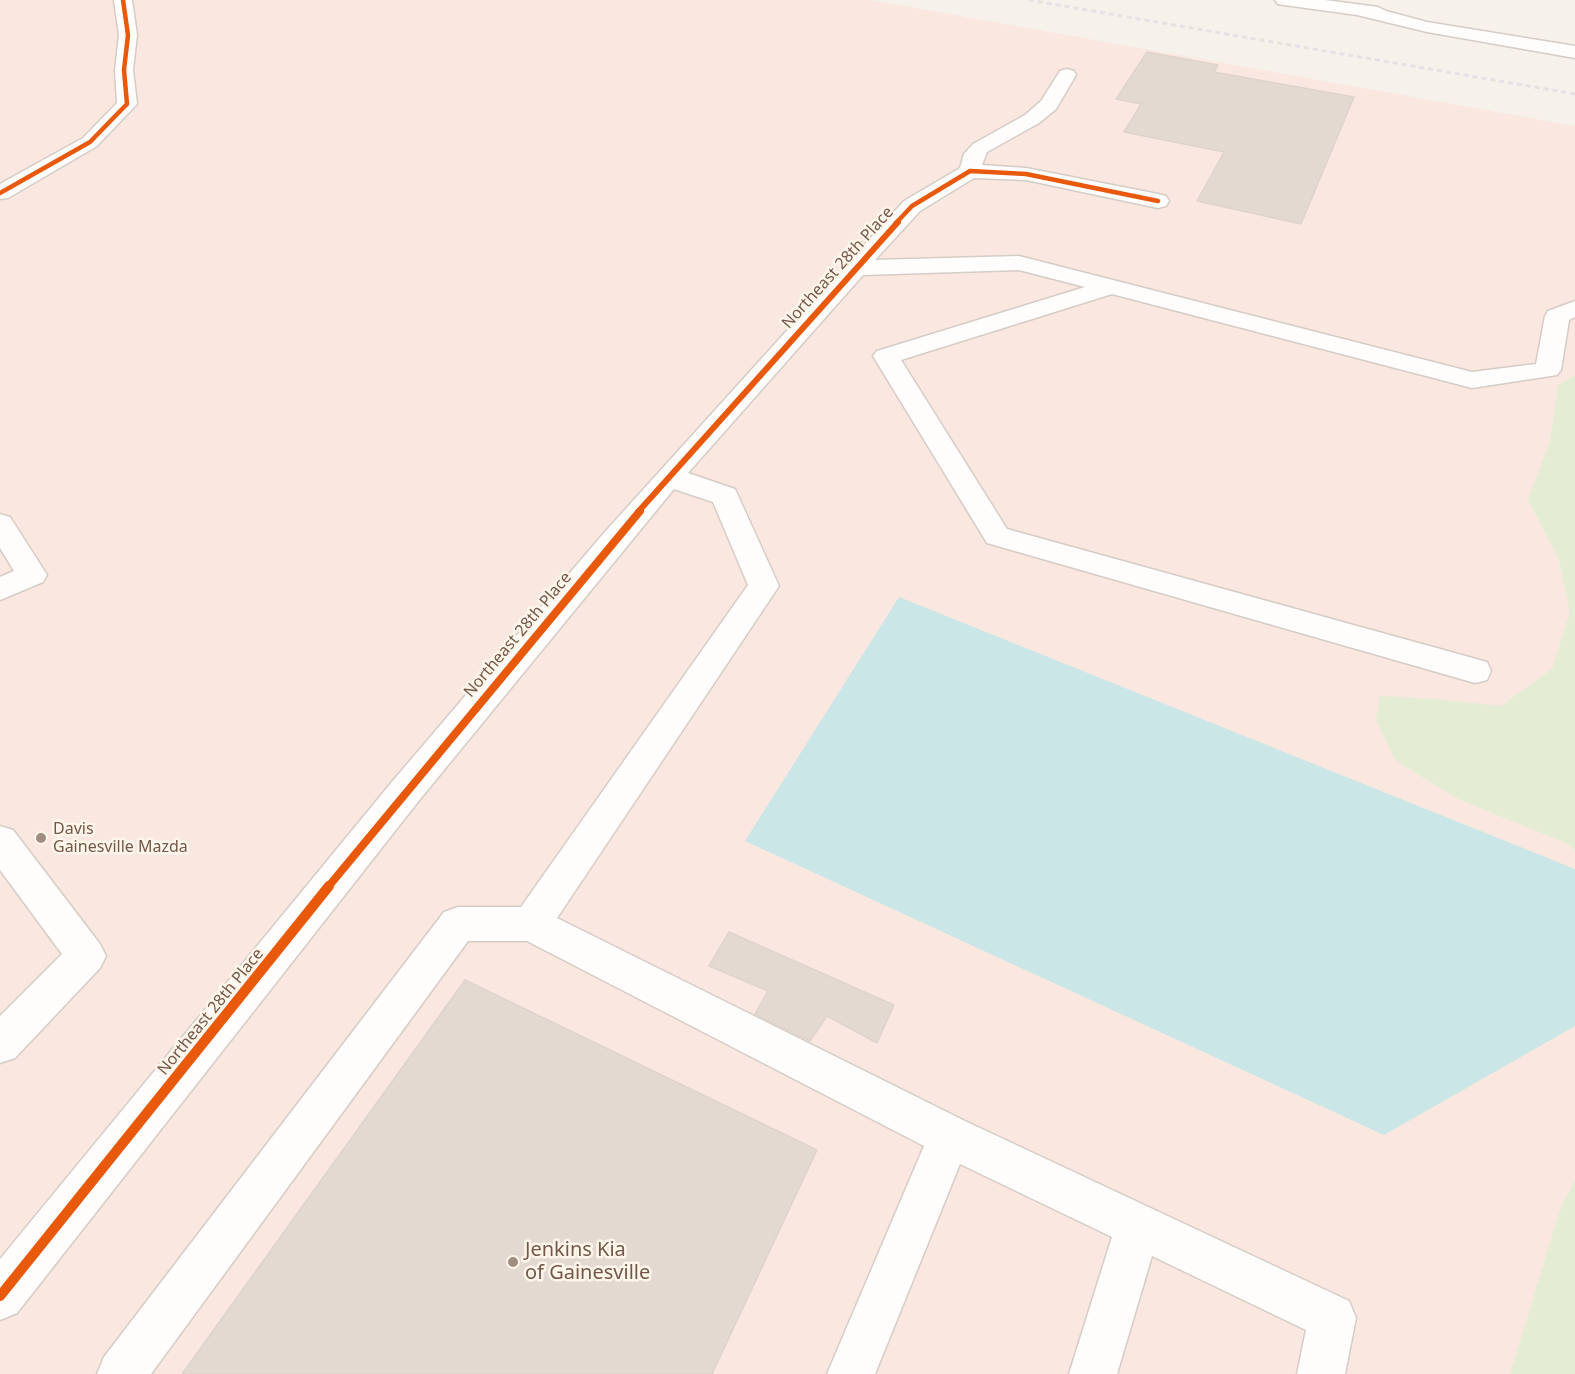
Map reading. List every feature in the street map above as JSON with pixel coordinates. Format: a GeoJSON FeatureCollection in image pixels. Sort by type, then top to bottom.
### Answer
{"type":"FeatureCollection","features":[{"type":"Feature","properties":{"kind":"street"},"geometry":{"type":"LineString","coordinates":[[0,193],[90,142],[127,104],[124,70],[128,35],[123,0]]}},
{"type":"Feature","properties":{"kind":"street"},"geometry":{"type":"LineString","coordinates":[[1284,0],[1501,27]]}},
{"type":"Feature","properties":{"kind":"street"},"geometry":{"type":"LineString","coordinates":[[1356,9],[1427,27],[1575,52]]}},
{"type":"Feature","properties":{"kind":"street"},"geometry":{"type":"LineString","coordinates":[[1067,75],[1048,105],[1040,112],[980,148],[974,154],[970,171],[1026,174],[1158,201]]}},
{"type":"Feature","properties":{"kind":"street","name":"Northeast 28th Place"},"geometry":{"type":"LineString","coordinates":[[0,1296],[412,784],[669,477],[912,206],[970,171]]}},
{"type":"Feature","properties":{"kind":"street"},"geometry":{"type":"LineString","coordinates":[[857,268],[1019,263],[1472,380],[1548,370],[1557,316],[1575,308]]}},
{"type":"Feature","properties":{"kind":"street"},"geometry":{"type":"LineString","coordinates":[[1111,287],[886,356],[997,536],[1475,671]]}},
{"type":"Feature","properties":{"kind":"street"},"geometry":{"type":"LineString","coordinates":[[531,924],[764,586],[725,496],[669,477]]}},
{"type":"Feature","properties":{"kind":"street"},"geometry":{"type":"LineString","coordinates":[[0,524],[32,575],[0,589]]}},
{"type":"Feature","properties":{"kind":"street"},"geometry":{"type":"LineString","coordinates":[[0,841],[86,956],[0,1044]]}},
{"type":"Feature","properties":{"kind":"street"},"geometry":{"type":"LineString","coordinates":[[120,1374],[458,924],[531,924],[950,1136],[1332,1317],[1321,1374]]}},
{"type":"Feature","properties":{"kind":"street"},"geometry":{"type":"LineString","coordinates":[[850,1374],[950,1136]]}},
{"type":"Feature","properties":{"kind":"street"},"geometry":{"type":"LineString","coordinates":[[1093,1374],[1138,1225]]}},
{"type":"Feature","properties":{"kind":"shaded area"},"geometry":{"type":"Polygon","coordinates":[[[0,0],[871,0],[1575,126],[1575,1374],[0,1374],[0,0]]]}},
{"type":"Feature","properties":{"kind":"green space"},"geometry":{"type":"Polygon","coordinates":[[[1575,375],[1575,850],[1568,844],[1458,799],[1396,761],[1376,720],[1380,696],[1501,706],[1552,669],[1570,612],[1559,560],[1528,500],[1550,441],[1558,385],[1575,375]]]}},
{"type":"Feature","properties":{"kind":"green space"},"geometry":{"type":"Polygon","coordinates":[[[1575,1181],[1575,1374],[1510,1374],[1561,1206],[1575,1181]]]}},
{"type":"Feature","properties":{"kind":"water"},"geometry":{"type":"Polygon","coordinates":[[[899,597],[1575,869],[1575,1026],[1384,1135],[745,841],[899,597]]]}},
{"type":"Feature","properties":{"kind":"building"},"geometry":{"type":"Polygon","coordinates":[[[1147,52],[1218,65],[1214,72],[1354,97],[1301,224],[1197,201],[1224,152],[1124,132],[1141,104],[1116,99],[1147,52]]]}},
{"type":"Feature","properties":{"kind":"building"},"geometry":{"type":"Polygon","coordinates":[[[729,932],[894,1005],[877,1043],[827,1016],[810,1041],[755,1014],[768,991],[709,966],[729,932]]]}},
{"type":"Feature","properties":{"kind":"building","name":"Jenkins Kia of Gainesville"},"geometry":{"type":"Polygon","coordinates":[[[465,980],[817,1150],[712,1374],[182,1374],[465,980]]]}},
{"type":"Feature","properties":{"kind":"railway"},"geometry":{"type":"LineString","coordinates":[[1029,0],[1575,94]]}},
{"type":"Feature","properties":{"kind":"cycle path"},"geometry":{"type":"LineString","coordinates":[[0,193],[90,142],[127,104],[124,70],[128,35],[123,0]]}},
{"type":"Feature","properties":{"kind":"cycle path"},"geometry":{"type":"LineString","coordinates":[[0,1296],[404,793],[613,541],[912,206],[970,171],[1026,174],[1158,201]]}},
{"type":"Feature","properties":{"kind":"place","name":"Davis Gainesville Mazda"},"geometry":{"type":"Point","coordinates":[41,838]}},
{"type":"Feature","properties":{"kind":"place","name":"Jenkins Kia of Gainesville"},"geometry":{"type":"Point","coordinates":[513,1262]}}]}
